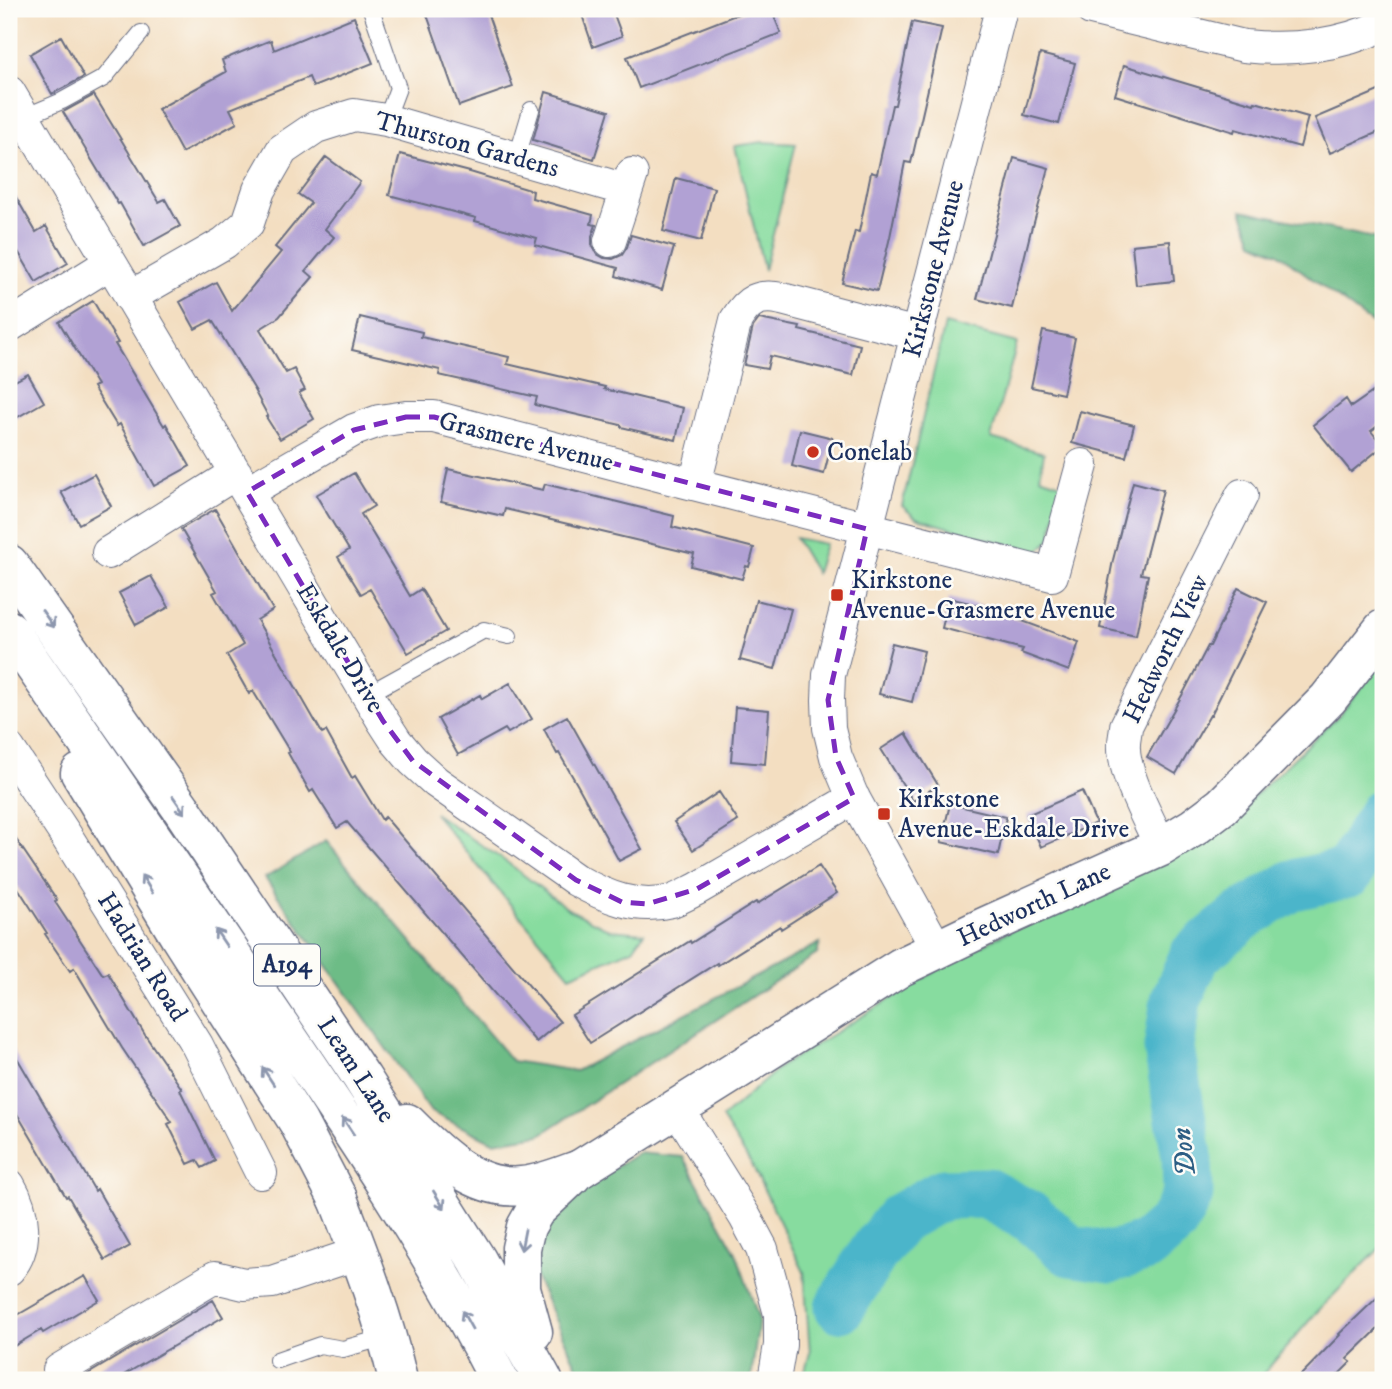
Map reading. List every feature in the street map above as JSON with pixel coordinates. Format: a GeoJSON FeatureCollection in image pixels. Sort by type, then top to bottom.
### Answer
{"type":"FeatureCollection","features":[{"type":"Feature","properties":{"kind":"main road","name":"Leam Lane"},"geometry":{"type":"LineString","coordinates":[[9,564],[181,808],[362,1078],[477,1260],[544,1380]]}},
{"type":"Feature","properties":{"kind":"main road","name":"Hedworth Lane"},"geometry":{"type":"LineString","coordinates":[[580,1169],[901,967],[1161,847],[1194,827],[1222,806],[1328,699],[1383,629]]}},
{"type":"Feature","properties":{"kind":"main road","name":"Leam Lane"},"geometry":{"type":"LineString","coordinates":[[9,630],[357,1139],[439,1270],[499,1380]]}},
{"type":"Feature","properties":{"kind":"main road"},"geometry":{"type":"LineString","coordinates":[[9,650],[107,819],[298,1122],[338,1199],[359,1253],[398,1380]]}},
{"type":"Feature","properties":{"kind":"main road","name":"A194"},"geometry":{"type":"LineString","coordinates":[[362,1078],[437,1153],[479,1180],[502,1187],[523,1186],[544,1182],[580,1169]]}},
{"type":"Feature","properties":{"kind":"main road","name":"A194"},"geometry":{"type":"LineString","coordinates":[[544,1380],[521,1288],[521,1248],[526,1227],[535,1211],[580,1169]]}},
{"type":"Feature","properties":{"kind":"street","name":"Kirkstone Avenue"},"geometry":{"type":"LineString","coordinates":[[937,949],[854,798],[836,757],[829,728],[829,675],[1001,9]]}},
{"type":"Feature","properties":{"kind":"street"},"geometry":{"type":"LineString","coordinates":[[1091,9],[1244,46],[1267,48],[1289,48],[1333,41],[1383,24]]}},
{"type":"Feature","properties":{"kind":"street","name":"Eskdale Drive"},"geometry":{"type":"LineString","coordinates":[[16,105],[397,741],[413,761],[436,782],[598,893],[622,902],[648,904],[673,900],[697,889],[854,798]]}},
{"type":"Feature","properties":{"kind":"street","name":"Thurston Gardens"},"geometry":{"type":"LineString","coordinates":[[130,297],[224,243],[248,223],[259,190],[282,150],[316,127],[354,115],[386,120],[517,157],[629,182],[610,241]]}},
{"type":"Feature","properties":{"kind":"street"},"geometry":{"type":"LineString","coordinates":[[9,326],[110,263]]}},
{"type":"Feature","properties":{"kind":"street"},"geometry":{"type":"LineString","coordinates":[[695,484],[736,320],[750,303],[770,296],[917,334]]}},
{"type":"Feature","properties":{"kind":"street","name":"Grasmere Avenue"},"geometry":{"type":"LineString","coordinates":[[108,553],[241,482],[354,429],[379,421],[406,417],[434,418],[867,529]]}},
{"type":"Feature","properties":{"kind":"street"},"geometry":{"type":"LineString","coordinates":[[867,529],[1052,575],[1082,465]]}},
{"type":"Feature","properties":{"kind":"street","name":"Hedworth View"},"geometry":{"type":"LineString","coordinates":[[1161,847],[1131,779],[1124,744],[1126,726],[1242,495]]}},
{"type":"Feature","properties":{"kind":"street","name":"Hadrian Road"},"geometry":{"type":"LineString","coordinates":[[9,749],[197,1045],[261,1173]]}},
{"type":"Feature","properties":{"kind":"street"},"geometry":{"type":"LineString","coordinates":[[677,1108],[762,1249],[780,1314],[780,1345],[774,1380]]}},
{"type":"Feature","properties":{"kind":"street"},"geometry":{"type":"LineString","coordinates":[[9,1185],[21,1213],[22,1231],[21,1248],[9,1269]]}},
{"type":"Feature","properties":{"kind":"street"},"geometry":{"type":"LineString","coordinates":[[59,1370],[215,1277],[244,1284],[272,1282],[359,1253]]}},
{"type":"Feature","properties":{"kind":"lane"},"geometry":{"type":"LineString","coordinates":[[371,9],[398,88],[386,120]]}},
{"type":"Feature","properties":{"kind":"lane"},"geometry":{"type":"LineString","coordinates":[[16,105],[62,101],[104,78],[141,33]]}},
{"type":"Feature","properties":{"kind":"lane"},"geometry":{"type":"LineString","coordinates":[[517,157],[531,110]]}},
{"type":"Feature","properties":{"kind":"lane"},"geometry":{"type":"LineString","coordinates":[[368,694],[484,630],[509,636]]}},
{"type":"Feature","properties":{"kind":"lane"},"geometry":{"type":"LineString","coordinates":[[277,1360],[320,1345],[343,1349],[386,1337]]}},
{"type":"Feature","properties":{"kind":"highlighted area"},"geometry":{"type":"Polygon","coordinates":[[[406,417],[434,417],[867,529],[828,700],[836,757],[854,798],[697,889],[647,904],[622,902],[576,880],[413,761],[383,721],[247,492],[354,430],[406,417]]]}},
{"type":"Feature","properties":{"kind":"green space"},"geometry":{"type":"Polygon","coordinates":[[[763,142],[796,144],[764,270],[735,146],[763,142]]]}},
{"type":"Feature","properties":{"kind":"green space"},"geometry":{"type":"Polygon","coordinates":[[[1242,210],[1383,240],[1383,331],[1278,253],[1253,242],[1242,210]]]}},
{"type":"Feature","properties":{"kind":"green space"},"geometry":{"type":"Polygon","coordinates":[[[945,324],[1017,343],[991,438],[1044,453],[1040,477],[1061,484],[1051,539],[1036,553],[916,518],[902,506],[945,324]]]}},
{"type":"Feature","properties":{"kind":"green space"},"geometry":{"type":"Polygon","coordinates":[[[795,538],[825,544],[816,573],[795,538]]]}},
{"type":"Feature","properties":{"kind":"green space"},"geometry":{"type":"Polygon","coordinates":[[[1383,661],[1383,1245],[1315,1314],[1258,1380],[802,1380],[810,1353],[804,1272],[753,1167],[722,1118],[781,1066],[952,961],[1243,807],[1338,716],[1383,661]]]}},
{"type":"Feature","properties":{"kind":"green space"},"geometry":{"type":"Polygon","coordinates":[[[434,813],[508,863],[568,909],[610,930],[644,933],[633,949],[570,976],[434,813]]]}},
{"type":"Feature","properties":{"kind":"green space"},"geometry":{"type":"Polygon","coordinates":[[[326,841],[512,1061],[576,1071],[820,943],[817,954],[540,1135],[493,1142],[431,1112],[265,878],[326,841]]]}},
{"type":"Feature","properties":{"kind":"green space"},"geometry":{"type":"Polygon","coordinates":[[[638,1153],[683,1157],[736,1253],[759,1319],[751,1380],[583,1380],[534,1274],[538,1243],[566,1199],[638,1153]]]}},
{"type":"Feature","properties":{"kind":"building"},"geometry":{"type":"Polygon","coordinates":[[[425,9],[486,9],[513,87],[459,106],[425,9]]]}},
{"type":"Feature","properties":{"kind":"building"},"geometry":{"type":"Polygon","coordinates":[[[580,9],[612,9],[622,36],[593,47],[580,9]]]}},
{"type":"Feature","properties":{"kind":"building"},"geometry":{"type":"Polygon","coordinates":[[[751,9],[771,9],[781,33],[639,88],[627,57],[751,9]]]}},
{"type":"Feature","properties":{"kind":"building"},"geometry":{"type":"Polygon","coordinates":[[[354,17],[373,63],[313,87],[309,77],[230,109],[237,123],[182,153],[158,109],[226,72],[222,60],[271,40],[274,50],[354,17]]]}},
{"type":"Feature","properties":{"kind":"building"},"geometry":{"type":"Polygon","coordinates":[[[912,22],[942,28],[911,163],[905,162],[877,291],[842,283],[855,231],[859,232],[871,172],[877,174],[912,22]]]}},
{"type":"Feature","properties":{"kind":"building"},"geometry":{"type":"Polygon","coordinates":[[[61,36],[84,77],[52,94],[30,54],[61,36]]]}},
{"type":"Feature","properties":{"kind":"building"},"geometry":{"type":"Polygon","coordinates":[[[1040,54],[1075,63],[1059,124],[1024,115],[1040,54]]]}},
{"type":"Feature","properties":{"kind":"building"},"geometry":{"type":"Polygon","coordinates":[[[1124,65],[1254,104],[1255,102],[1308,117],[1300,147],[1235,129],[1234,132],[1115,95],[1124,65]]]}},
{"type":"Feature","properties":{"kind":"building"},"geometry":{"type":"Polygon","coordinates":[[[1383,89],[1383,130],[1330,153],[1315,118],[1383,89]]]}},
{"type":"Feature","properties":{"kind":"building"},"geometry":{"type":"Polygon","coordinates":[[[546,92],[609,111],[594,159],[533,140],[546,92]]]}},
{"type":"Feature","properties":{"kind":"building"},"geometry":{"type":"Polygon","coordinates":[[[94,95],[159,202],[165,199],[180,226],[144,246],[63,112],[94,95]]]}},
{"type":"Feature","properties":{"kind":"building"},"geometry":{"type":"Polygon","coordinates":[[[400,154],[533,191],[532,198],[593,215],[591,224],[596,225],[592,245],[597,254],[604,258],[613,259],[622,255],[631,235],[674,247],[662,290],[616,276],[618,268],[535,245],[537,238],[475,221],[476,218],[389,195],[400,154]]]}},
{"type":"Feature","properties":{"kind":"building"},"geometry":{"type":"Polygon","coordinates":[[[326,157],[360,182],[325,229],[334,237],[306,271],[313,277],[279,317],[260,329],[286,373],[294,369],[305,390],[299,393],[314,419],[280,439],[266,417],[268,416],[255,390],[212,320],[195,329],[180,302],[216,282],[232,311],[281,252],[275,247],[311,203],[298,194],[326,157]]]}},
{"type":"Feature","properties":{"kind":"building"},"geometry":{"type":"Polygon","coordinates":[[[1014,158],[1049,168],[1012,308],[977,299],[1014,158]]]}},
{"type":"Feature","properties":{"kind":"building"},"geometry":{"type":"Polygon","coordinates":[[[676,178],[714,188],[701,241],[663,231],[676,178]]]}},
{"type":"Feature","properties":{"kind":"building"},"geometry":{"type":"Polygon","coordinates":[[[9,185],[36,232],[46,226],[68,263],[36,282],[9,236],[9,185]]]}},
{"type":"Feature","properties":{"kind":"building"},"geometry":{"type":"Polygon","coordinates":[[[1170,241],[1174,281],[1136,285],[1132,245],[1170,241]]]}},
{"type":"Feature","properties":{"kind":"building"},"geometry":{"type":"Polygon","coordinates":[[[93,301],[118,343],[115,344],[190,466],[154,486],[120,424],[117,426],[93,387],[97,385],[59,322],[93,301]]]}},
{"type":"Feature","properties":{"kind":"building"},"geometry":{"type":"Polygon","coordinates":[[[360,317],[422,332],[421,337],[509,357],[507,364],[683,408],[676,440],[535,405],[537,397],[439,375],[440,370],[352,350],[360,317]]]}},
{"type":"Feature","properties":{"kind":"building"},"geometry":{"type":"Polygon","coordinates":[[[759,319],[800,327],[799,330],[860,345],[853,375],[770,356],[767,369],[744,365],[753,327],[759,319]]]}},
{"type":"Feature","properties":{"kind":"building"},"geometry":{"type":"Polygon","coordinates":[[[1043,331],[1075,338],[1063,394],[1031,387],[1043,331]]]}},
{"type":"Feature","properties":{"kind":"building"},"geometry":{"type":"Polygon","coordinates":[[[28,374],[44,402],[9,422],[9,384],[28,374]]]}},
{"type":"Feature","properties":{"kind":"building"},"geometry":{"type":"Polygon","coordinates":[[[1383,385],[1383,422],[1371,431],[1383,446],[1351,472],[1313,425],[1346,399],[1351,407],[1383,385]]]}},
{"type":"Feature","properties":{"kind":"building"},"geometry":{"type":"Polygon","coordinates":[[[1080,411],[1134,425],[1126,457],[1072,443],[1080,411]]]}},
{"type":"Feature","properties":{"kind":"building"},"geometry":{"type":"Polygon","coordinates":[[[800,430],[833,438],[824,474],[792,466],[800,430]]]}},
{"type":"Feature","properties":{"kind":"building"},"geometry":{"type":"Polygon","coordinates":[[[448,469],[543,490],[545,484],[674,516],[672,527],[754,548],[749,567],[746,566],[742,579],[691,566],[694,554],[505,509],[503,516],[441,502],[448,469]]]}},
{"type":"Feature","properties":{"kind":"building"},"geometry":{"type":"Polygon","coordinates":[[[354,473],[374,506],[361,514],[410,596],[421,589],[446,631],[408,653],[370,589],[361,594],[338,557],[349,550],[316,495],[354,473]]]}},
{"type":"Feature","properties":{"kind":"building"},"geometry":{"type":"Polygon","coordinates":[[[94,474],[111,506],[79,524],[61,492],[94,474]]]}},
{"type":"Feature","properties":{"kind":"building"},"geometry":{"type":"Polygon","coordinates":[[[1133,482],[1163,490],[1141,574],[1148,575],[1136,636],[1100,628],[1113,560],[1133,482]]]}},
{"type":"Feature","properties":{"kind":"building"},"geometry":{"type":"Polygon","coordinates":[[[215,509],[273,610],[257,620],[322,733],[326,731],[352,778],[355,776],[382,820],[385,817],[560,1022],[536,1042],[347,822],[337,828],[313,790],[310,792],[288,753],[290,752],[253,691],[249,694],[227,655],[243,645],[213,593],[217,591],[181,529],[215,509]]]}},
{"type":"Feature","properties":{"kind":"building"},"geometry":{"type":"Polygon","coordinates":[[[151,576],[169,607],[136,625],[119,593],[151,576]]]}},
{"type":"Feature","properties":{"kind":"building"},"geometry":{"type":"Polygon","coordinates":[[[1238,588],[1267,602],[1211,715],[1176,774],[1147,757],[1210,646],[1238,588]]]}},
{"type":"Feature","properties":{"kind":"building"},"geometry":{"type":"Polygon","coordinates":[[[949,598],[1002,611],[1001,613],[1079,642],[1069,671],[1021,653],[1023,649],[942,628],[949,598]]]}},
{"type":"Feature","properties":{"kind":"building"},"geometry":{"type":"Polygon","coordinates":[[[756,600],[791,609],[775,669],[740,660],[756,600]]]}},
{"type":"Feature","properties":{"kind":"building"},"geometry":{"type":"Polygon","coordinates":[[[892,643],[924,651],[912,702],[879,694],[892,643]]]}},
{"type":"Feature","properties":{"kind":"building"},"geometry":{"type":"Polygon","coordinates":[[[510,683],[532,719],[508,733],[505,729],[458,755],[438,719],[480,695],[482,699],[510,683]]]}},
{"type":"Feature","properties":{"kind":"building"},"geometry":{"type":"Polygon","coordinates":[[[735,707],[769,710],[765,764],[731,761],[735,707]]]}},
{"type":"Feature","properties":{"kind":"building"},"geometry":{"type":"Polygon","coordinates":[[[567,716],[642,849],[619,861],[544,729],[567,716]]]}},
{"type":"Feature","properties":{"kind":"building"},"geometry":{"type":"Polygon","coordinates":[[[906,733],[938,785],[913,801],[881,749],[906,733]]]}},
{"type":"Feature","properties":{"kind":"building"},"geometry":{"type":"Polygon","coordinates":[[[1082,791],[1096,823],[1041,847],[1027,815],[1082,791]]]}},
{"type":"Feature","properties":{"kind":"building"},"geometry":{"type":"Polygon","coordinates":[[[719,792],[738,821],[693,850],[674,822],[719,792]]]}},
{"type":"Feature","properties":{"kind":"building"},"geometry":{"type":"Polygon","coordinates":[[[950,804],[1006,817],[998,855],[941,842],[950,804]]]}},
{"type":"Feature","properties":{"kind":"building"},"geometry":{"type":"Polygon","coordinates":[[[9,829],[103,975],[108,973],[145,1035],[182,1089],[180,1090],[215,1161],[202,1168],[197,1160],[188,1164],[168,1124],[172,1122],[122,1048],[74,968],[70,971],[45,934],[47,933],[9,874],[9,829]]]}},
{"type":"Feature","properties":{"kind":"building"},"geometry":{"type":"Polygon","coordinates":[[[819,866],[837,893],[781,929],[780,926],[718,965],[717,963],[590,1043],[572,1015],[690,941],[691,943],[819,866]]]}},
{"type":"Feature","properties":{"kind":"building"},"geometry":{"type":"Polygon","coordinates":[[[9,1044],[130,1246],[105,1260],[9,1100],[9,1044]]]}},
{"type":"Feature","properties":{"kind":"building"},"geometry":{"type":"Polygon","coordinates":[[[85,1276],[99,1300],[43,1333],[41,1330],[9,1349],[9,1320],[85,1276]]]}},
{"type":"Feature","properties":{"kind":"building"},"geometry":{"type":"Polygon","coordinates":[[[1383,1292],[1383,1324],[1347,1359],[1351,1362],[1333,1380],[1296,1380],[1339,1334],[1383,1292]]]}},
{"type":"Feature","properties":{"kind":"building"},"geometry":{"type":"Polygon","coordinates":[[[213,1300],[223,1317],[115,1380],[78,1380],[213,1300]]]}},
{"type":"Feature","properties":{"kind":"waterway","name":"Don"},"geometry":{"type":"LineString","coordinates":[[840,1307],[873,1253],[899,1219],[943,1194],[986,1193],[1032,1218],[1070,1251],[1111,1257],[1147,1246],[1173,1223],[1188,1194],[1187,1156],[1169,1048],[1176,1000],[1195,955],[1241,917],[1293,885],[1348,873],[1383,814]]}},
{"type":"Feature","properties":{"kind":"place","name":"Conelab"},"geometry":{"type":"Point","coordinates":[813,452]}},
{"type":"Feature","properties":{"kind":"place","name":"Kirkstone Avenue-Grasmere Avenue"},"geometry":{"type":"Point","coordinates":[837,595]}},
{"type":"Feature","properties":{"kind":"place","name":"Kirkstone Avenue-Eskdale Drive"},"geometry":{"type":"Point","coordinates":[884,814]}}]}
